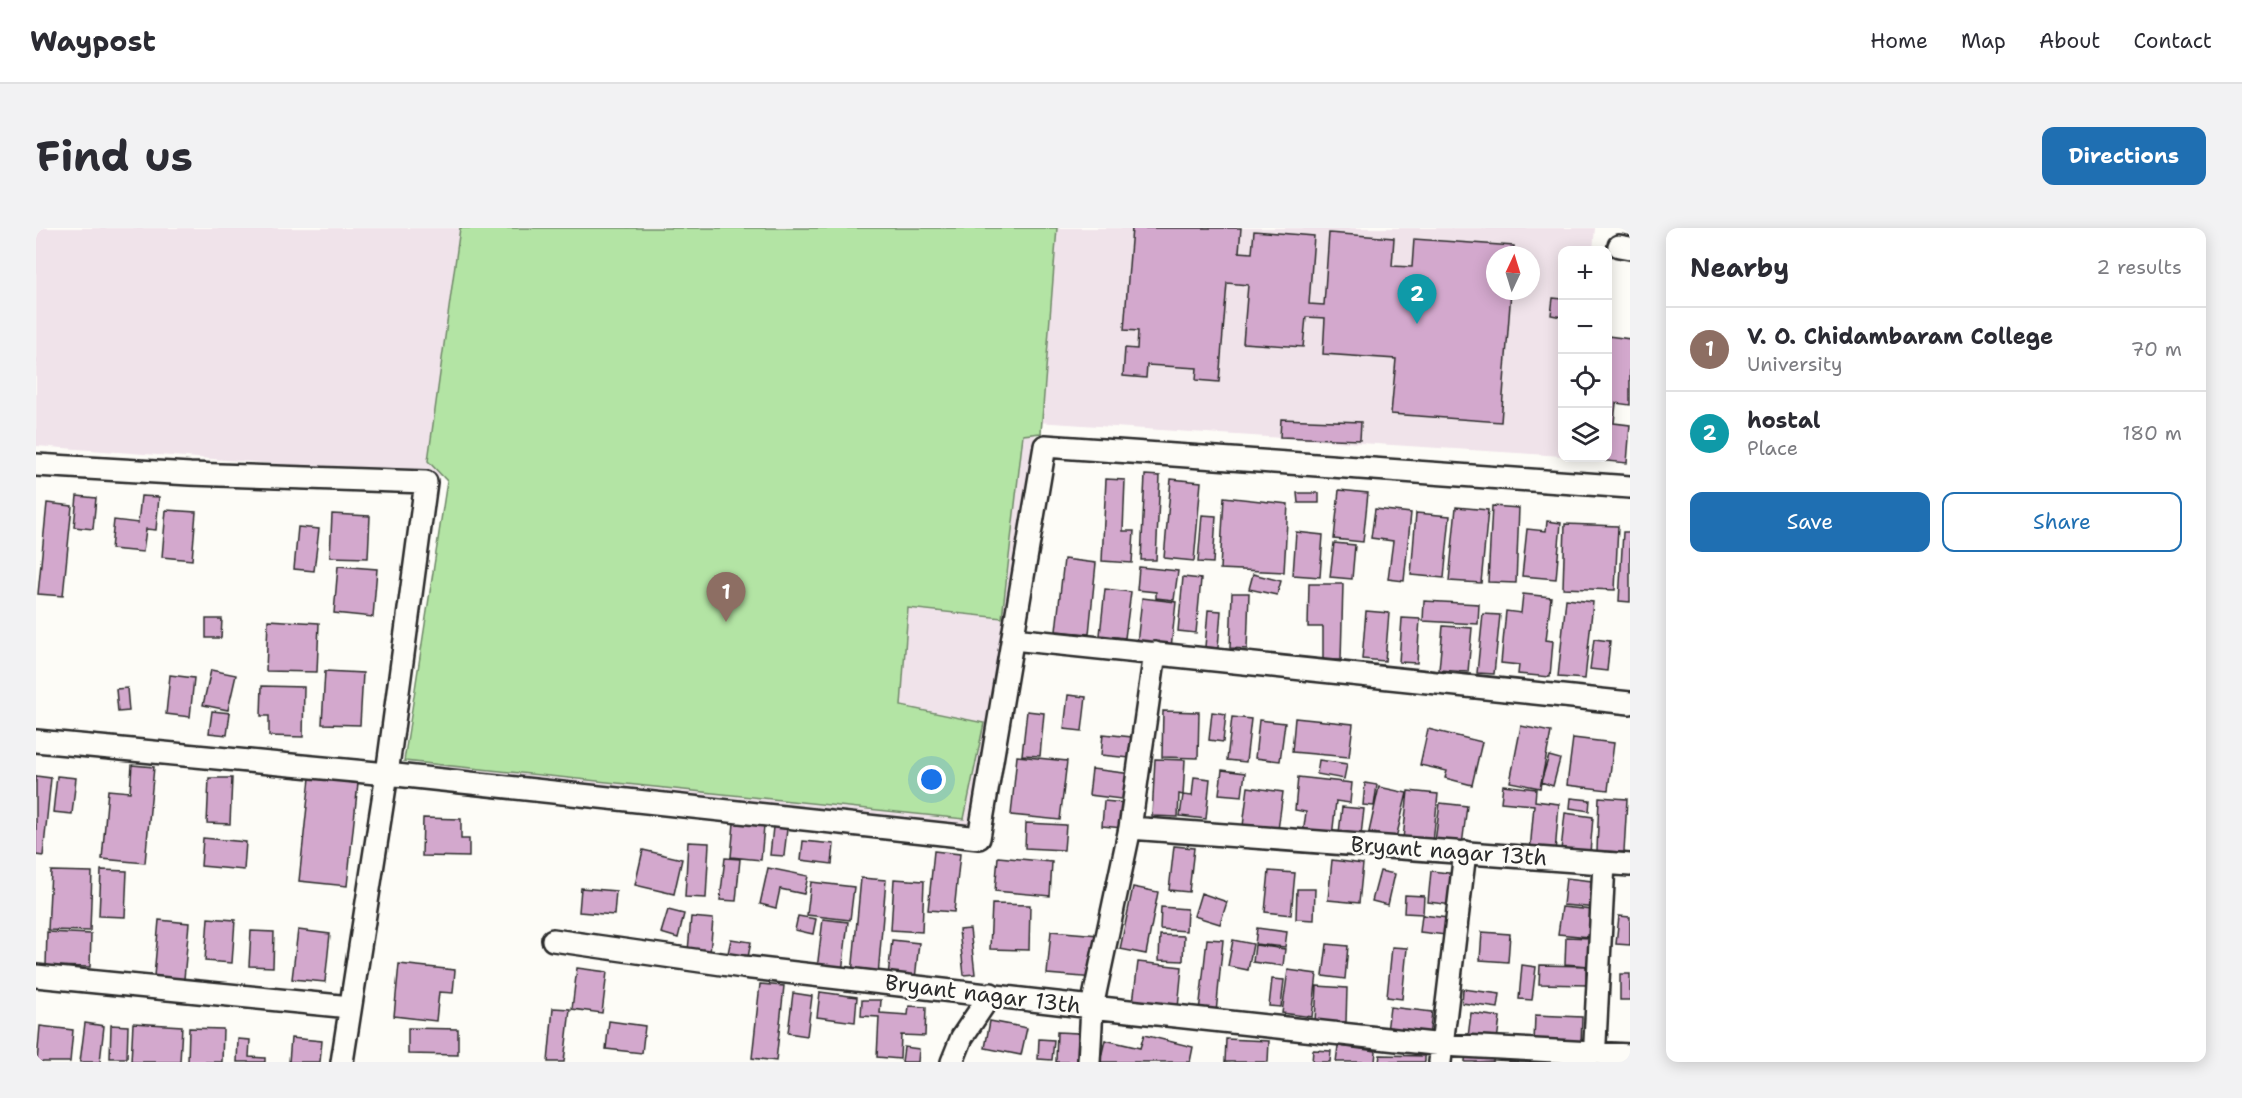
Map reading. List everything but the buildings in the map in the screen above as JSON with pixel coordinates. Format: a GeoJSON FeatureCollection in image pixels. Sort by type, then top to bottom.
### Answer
{"type":"FeatureCollection","features":[{"type":"Feature","properties":{"kind":"street"},"geometry":{"type":"LineString","coordinates":[[36,741],[387,774],[979,838],[1045,446],[1630,487]]}},
{"type":"Feature","properties":{"kind":"street"},"geometry":{"type":"LineString","coordinates":[[36,465],[190,474],[426,482],[387,774],[342,1062]]}},
{"type":"Feature","properties":{"kind":"street"},"geometry":{"type":"LineString","coordinates":[[1013,639],[1630,703]]}},
{"type":"Feature","properties":{"kind":"street"},"geometry":{"type":"LineString","coordinates":[[1130,828],[1155,653]]}},
{"type":"Feature","properties":{"kind":"street","name":"Bryant nagar 13th"},"geometry":{"type":"LineString","coordinates":[[553,940],[743,967],[1092,1007],[1130,828],[1630,865]]}},
{"type":"Feature","properties":{"kind":"street"},"geometry":{"type":"LineString","coordinates":[[1442,1054],[1465,852]]}},
{"type":"Feature","properties":{"kind":"street"},"geometry":{"type":"LineString","coordinates":[[1595,1058],[1604,863]]}},
{"type":"Feature","properties":{"kind":"street"},"geometry":{"type":"LineString","coordinates":[[36,976],[350,1007]]}},
{"type":"Feature","properties":{"kind":"street"},"geometry":{"type":"LineString","coordinates":[[952,1062],[962,1037],[992,994]]}},
{"type":"Feature","properties":{"kind":"street"},"geometry":{"type":"LineString","coordinates":[[1089,1062],[1092,1007],[1442,1054],[1595,1058],[1630,1055]]}},
{"type":"Feature","properties":{"kind":"shaded area"},"geometry":{"type":"Polygon","coordinates":[[[36,228],[1595,228],[1593,246],[1558,246],[1558,456],[1037,422],[975,826],[438,768],[454,477],[36,446],[36,228]]]}},
{"type":"Feature","properties":{"kind":"green space"},"geometry":{"type":"Polygon","coordinates":[[[460,228],[1057,228],[1041,433],[1023,435],[1002,618],[908,608],[901,706],[984,723],[964,819],[404,761],[447,481],[428,461],[460,228]]]}},
{"type":"Feature","properties":{"kind":"place","name":"hostal"},"geometry":{"type":"Point","coordinates":[1417,324]}},
{"type":"Feature","properties":{"kind":"place","name":"V. O. Chidambaram College"},"geometry":{"type":"Point","coordinates":[726,622]}}]}
